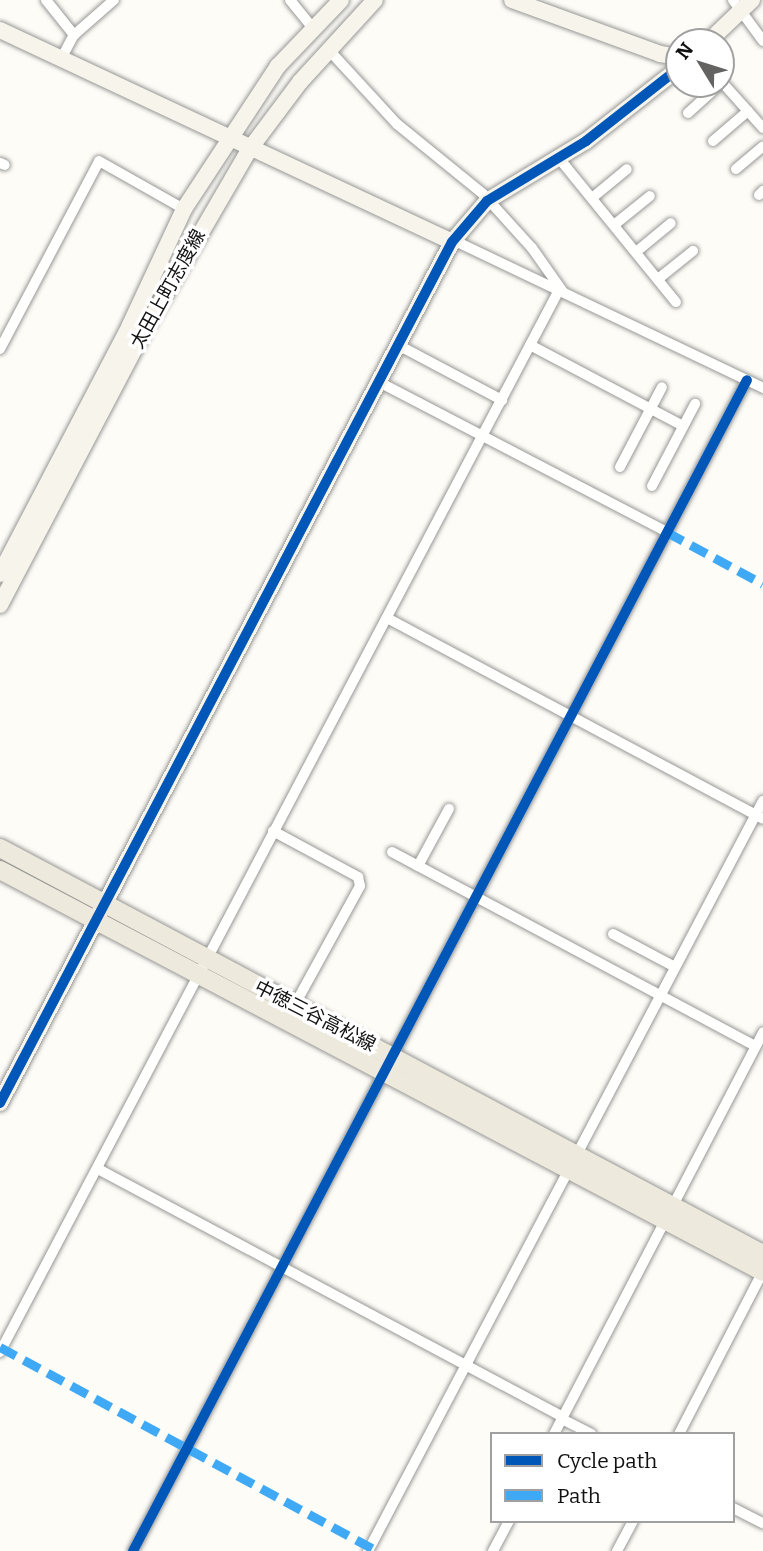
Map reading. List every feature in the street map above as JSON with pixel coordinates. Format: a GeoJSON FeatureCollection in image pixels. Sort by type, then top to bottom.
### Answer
{"type":"FeatureCollection","features":[{"type":"Feature","properties":{"kind":"main road","name":"中徳三谷高松線"},"geometry":{"type":"LineString","coordinates":[[0,848],[294,1006],[386,1064]]}},
{"type":"Feature","properties":{"kind":"main road","name":"中徳三谷高松線"},"geometry":{"type":"LineString","coordinates":[[0,870],[197,975],[386,1064],[669,1213],[763,1254]]}},
{"type":"Feature","properties":{"kind":"main road","name":"中徳三谷高松線"},"geometry":{"type":"LineString","coordinates":[[669,1213],[763,1272]]}},
{"type":"Feature","properties":{"kind":"street"},"geometry":{"type":"LineString","coordinates":[[46,0],[74,35]]}},
{"type":"Feature","properties":{"kind":"street"},"geometry":{"type":"LineString","coordinates":[[61,59],[74,35],[114,0]]}},
{"type":"Feature","properties":{"kind":"street"},"geometry":{"type":"LineString","coordinates":[[290,0],[313,28]]}},
{"type":"Feature","properties":{"kind":"street","name":"太田上町志度線"},"geometry":{"type":"LineString","coordinates":[[0,574],[130,325],[184,209],[227,138],[278,66],[341,0]]}},
{"type":"Feature","properties":{"kind":"street","name":"太田上町志度線"},"geometry":{"type":"LineString","coordinates":[[0,605],[142,334],[249,149],[328,49],[375,0]]}},
{"type":"Feature","properties":{"kind":"street"},"geometry":{"type":"LineString","coordinates":[[512,0],[665,55]]}},
{"type":"Feature","properties":{"kind":"street"},"geometry":{"type":"LineString","coordinates":[[720,28],[741,5],[763,41]]}},
{"type":"Feature","properties":{"kind":"street"},"geometry":{"type":"LineString","coordinates":[[0,30],[763,388]]}},
{"type":"Feature","properties":{"kind":"street"},"geometry":{"type":"LineString","coordinates":[[328,49],[397,124],[487,201],[532,248],[561,291]]}},
{"type":"Feature","properties":{"kind":"street"},"geometry":{"type":"LineString","coordinates":[[0,1103],[453,241],[487,201],[636,106],[665,80]]}},
{"type":"Feature","properties":{"kind":"street"},"geometry":{"type":"LineString","coordinates":[[688,113],[704,98]]}},
{"type":"Feature","properties":{"kind":"street"},"geometry":{"type":"LineString","coordinates":[[735,98],[763,128]]}},
{"type":"Feature","properties":{"kind":"street"},"geometry":{"type":"LineString","coordinates":[[713,141],[748,111]]}},
{"type":"Feature","properties":{"kind":"street"},"geometry":{"type":"LineString","coordinates":[[736,169],[763,146]]}},
{"type":"Feature","properties":{"kind":"street"},"geometry":{"type":"LineString","coordinates":[[558,157],[676,302]]}},
{"type":"Feature","properties":{"kind":"street"},"geometry":{"type":"LineString","coordinates":[[0,349],[99,161],[184,209]]}},
{"type":"Feature","properties":{"kind":"street"},"geometry":{"type":"LineString","coordinates":[[592,198],[627,169]]}},
{"type":"Feature","properties":{"kind":"street"},"geometry":{"type":"LineString","coordinates":[[614,225],[650,196]]}},
{"type":"Feature","properties":{"kind":"street"},"geometry":{"type":"LineString","coordinates":[[636,253],[671,223]]}},
{"type":"Feature","properties":{"kind":"street"},"geometry":{"type":"LineString","coordinates":[[658,279],[693,251]]}},
{"type":"Feature","properties":{"kind":"street"},"geometry":{"type":"LineString","coordinates":[[0,1352],[273,831],[561,291]]}},
{"type":"Feature","properties":{"kind":"street"},"geometry":{"type":"LineString","coordinates":[[398,345],[502,400]]}},
{"type":"Feature","properties":{"kind":"street"},"geometry":{"type":"LineString","coordinates":[[530,345],[683,426]]}},
{"type":"Feature","properties":{"kind":"street"},"geometry":{"type":"LineString","coordinates":[[133,1551],[747,380]]}},
{"type":"Feature","properties":{"kind":"street"},"geometry":{"type":"LineString","coordinates":[[379,382],[667,532]]}},
{"type":"Feature","properties":{"kind":"street"},"geometry":{"type":"LineString","coordinates":[[620,467],[662,387]]}},
{"type":"Feature","properties":{"kind":"street"},"geometry":{"type":"LineString","coordinates":[[652,486],[695,404]]}},
{"type":"Feature","properties":{"kind":"street"},"geometry":{"type":"LineString","coordinates":[[387,618],[759,817]]}},
{"type":"Feature","properties":{"kind":"street"},"geometry":{"type":"LineString","coordinates":[[368,1551],[467,1366],[571,1162],[759,817],[763,801]]}},
{"type":"Feature","properties":{"kind":"street"},"geometry":{"type":"LineString","coordinates":[[418,866],[449,809]]}},
{"type":"Feature","properties":{"kind":"street"},"geometry":{"type":"LineString","coordinates":[[273,831],[358,877],[360,886],[294,1006]]}},
{"type":"Feature","properties":{"kind":"street"},"geometry":{"type":"LineString","coordinates":[[392,852],[758,1049]]}},
{"type":"Feature","properties":{"kind":"street"},"geometry":{"type":"LineString","coordinates":[[613,934],[675,967]]}},
{"type":"Feature","properties":{"kind":"street"},"geometry":{"type":"LineString","coordinates":[[555,1432],[758,1049],[763,1032]]}},
{"type":"Feature","properties":{"kind":"street"},"geometry":{"type":"LineString","coordinates":[[98,1169],[588,1432]]}},
{"type":"Feature","properties":{"kind":"street"},"geometry":{"type":"LineString","coordinates":[[680,1432],[763,1272]]}},
{"type":"Feature","properties":{"kind":"street"},"geometry":{"type":"LineString","coordinates":[[735,1509],[763,1523]]}},
{"type":"Feature","properties":{"kind":"street"},"geometry":{"type":"LineString","coordinates":[[493,1551],[508,1523]]}},
{"type":"Feature","properties":{"kind":"street"},"geometry":{"type":"LineString","coordinates":[[617,1551],[632,1523]]}},
{"type":"Feature","properties":{"kind":"marked path"},"geometry":{"type":"LineString","coordinates":[[667,532],[763,584]]}},
{"type":"Feature","properties":{"kind":"marked path"},"geometry":{"type":"LineString","coordinates":[[0,1347],[377,1551]]}},
{"type":"Feature","properties":{"kind":"cycle path"},"geometry":{"type":"LineString","coordinates":[[0,1103],[452,242],[487,201],[586,141],[665,79]]}},
{"type":"Feature","properties":{"kind":"cycle path"},"geometry":{"type":"LineString","coordinates":[[133,1551],[747,380]]}}]}
